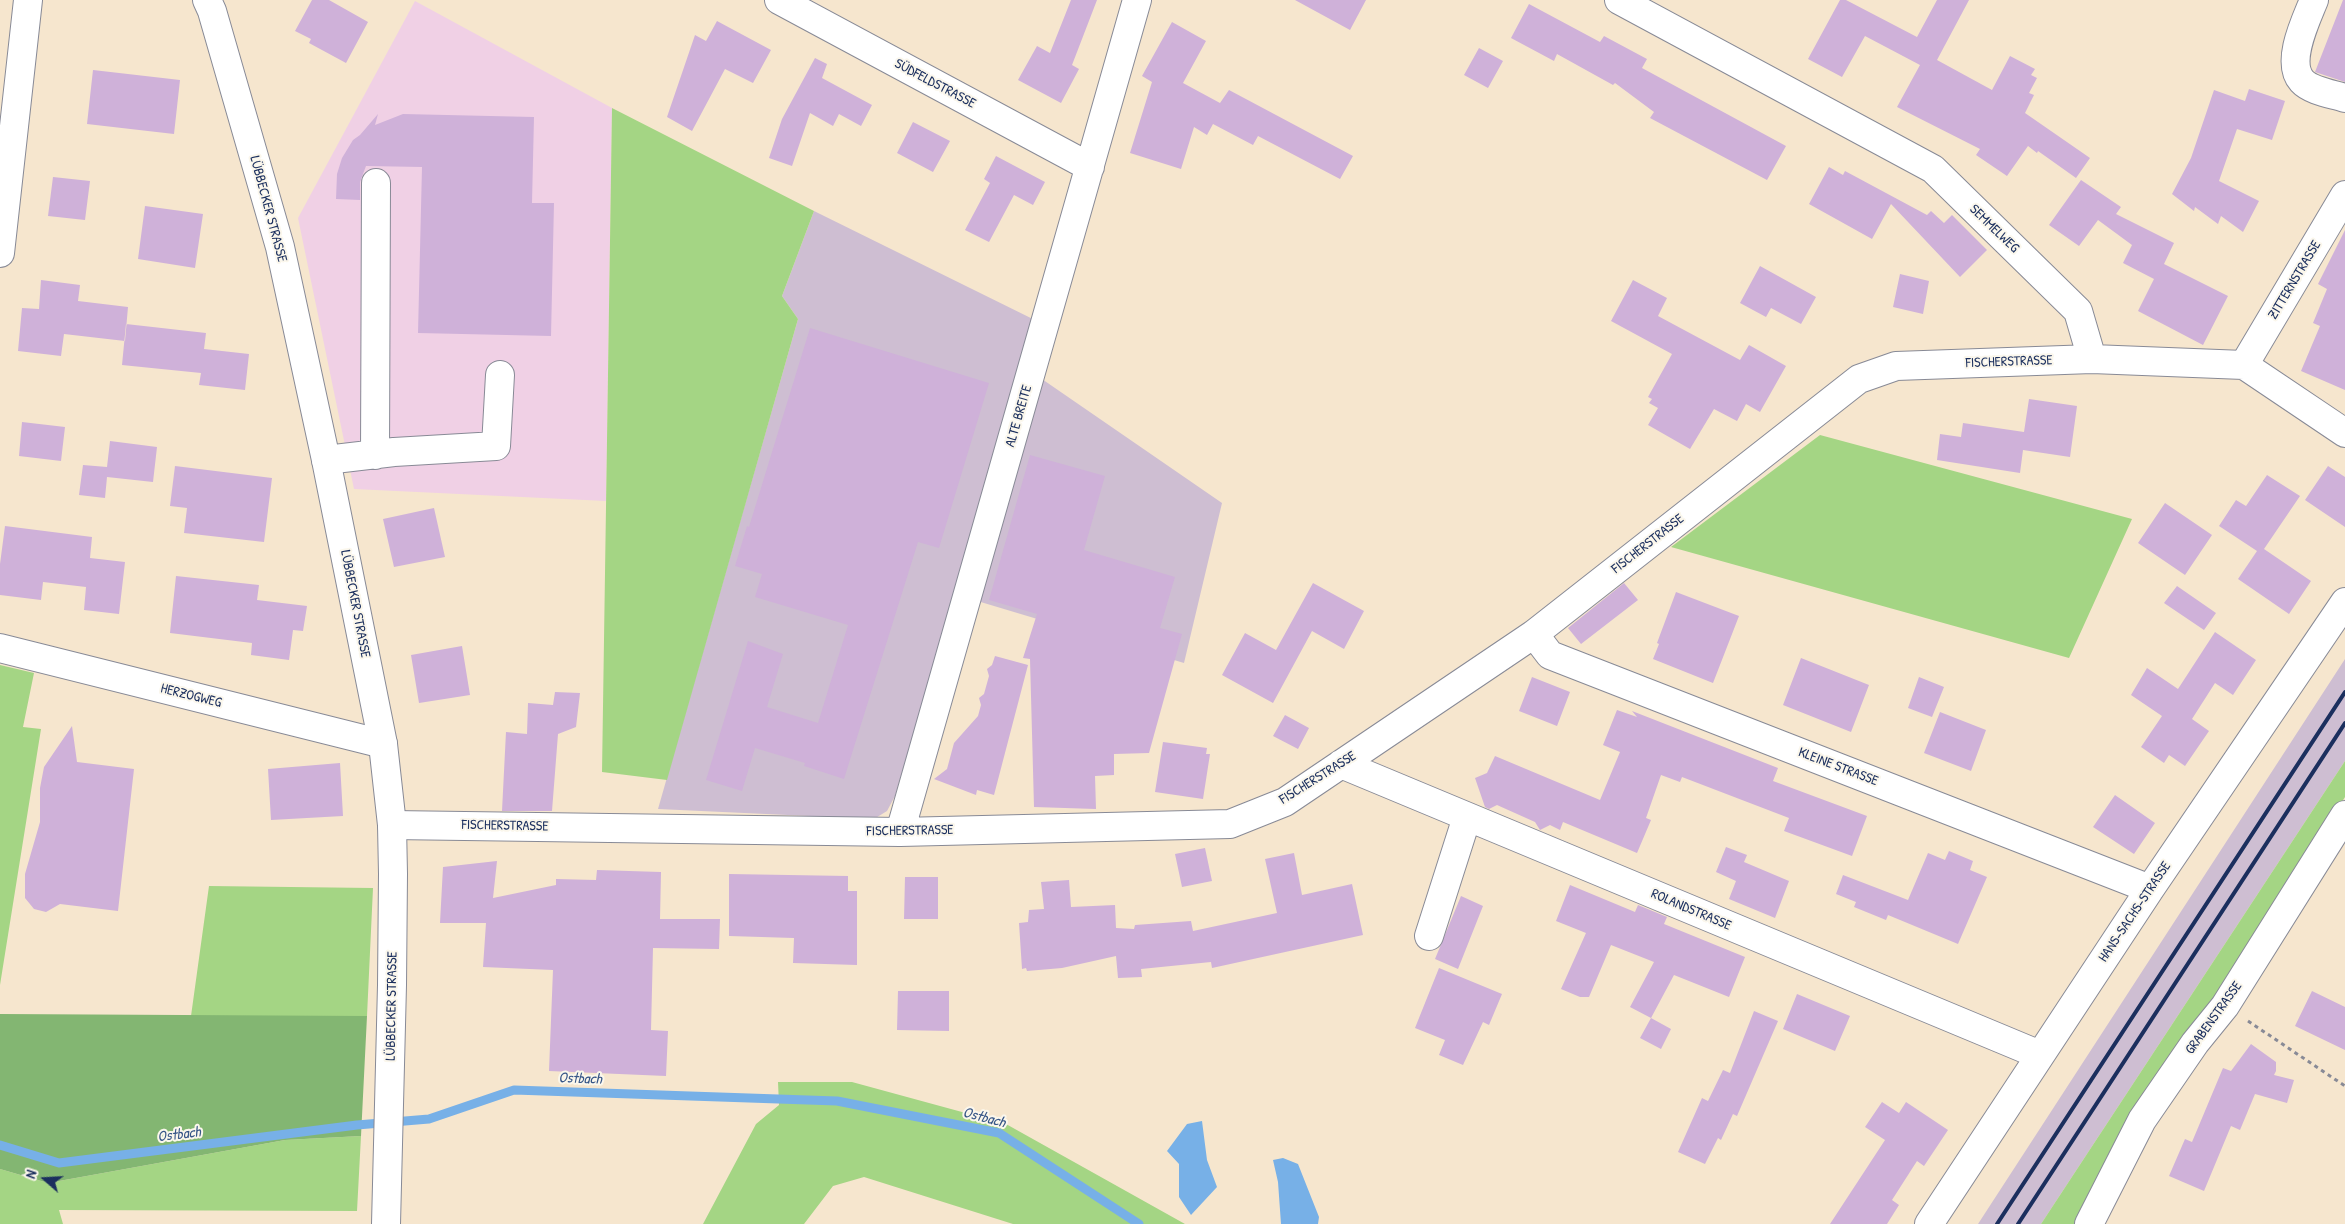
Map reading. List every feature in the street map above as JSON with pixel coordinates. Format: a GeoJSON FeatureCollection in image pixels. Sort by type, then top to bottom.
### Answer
{"type":"FeatureCollection","features":[{"type":"Feature","properties":{"kind":"street"},"geometry":{"type":"LineString","coordinates":[[0,253],[28,0]]}},
{"type":"Feature","properties":{"kind":"street","name":"SÜDFELDSTRASSE"},"geometry":{"type":"LineString","coordinates":[[779,0],[1090,167]]}},
{"type":"Feature","properties":{"kind":"street","name":"ALTE BREITE"},"geometry":{"type":"LineString","coordinates":[[900,832],[1137,0]]}},
{"type":"Feature","properties":{"kind":"street","name":"SEMMELWEG"},"geometry":{"type":"LineString","coordinates":[[1619,0],[1933,169],[2078,311],[2092,359]]}},
{"type":"Feature","properties":{"kind":"street"},"geometry":{"type":"LineString","coordinates":[[2314,0],[2296,48],[2296,68],[2302,81],[2315,88],[2345,98]]}},
{"type":"Feature","properties":{"kind":"street","name":"LÜBBECKER STRASSE"},"geometry":{"type":"LineString","coordinates":[[213,4],[280,247],[326,460],[382,744],[392,825],[390,1083],[386,1224]]}},
{"type":"Feature","properties":{"kind":"street"},"geometry":{"type":"LineString","coordinates":[[375,455],[376,183]]}},
{"type":"Feature","properties":{"kind":"street","name":"ZITTERNSTRASSE"},"geometry":{"type":"LineString","coordinates":[[2244,365],[2345,195]]}},
{"type":"Feature","properties":{"kind":"street"},"geometry":{"type":"LineString","coordinates":[[2092,359],[2244,365],[2345,433]]}},
{"type":"Feature","properties":{"kind":"street","name":"FISCHERSTRASSE"},"geometry":{"type":"LineString","coordinates":[[392,825],[900,832],[1230,824],[1285,802],[1534,634],[1859,380],[1896,366],[2092,359]]}},
{"type":"Feature","properties":{"kind":"street"},"geometry":{"type":"LineString","coordinates":[[326,460],[496,446],[500,375]]}},
{"type":"Feature","properties":{"kind":"street","name":"HANS-SACHS-STRASSE"},"geometry":{"type":"LineString","coordinates":[[1929,1224],[2150,889],[2345,602]]}},
{"type":"Feature","properties":{"kind":"street","name":"KLEINE STRASSE"},"geometry":{"type":"LineString","coordinates":[[1534,634],[1550,655],[2150,889]]}},
{"type":"Feature","properties":{"kind":"street","name":"HERZOGWEG"},"geometry":{"type":"LineString","coordinates":[[0,648],[382,744]]}},
{"type":"Feature","properties":{"kind":"street","name":"ROLANDSTRASSE"},"geometry":{"type":"LineString","coordinates":[[1341,764],[2040,1055]]}},
{"type":"Feature","properties":{"kind":"street","name":"GRABENSTRASSE"},"geometry":{"type":"LineString","coordinates":[[2089,1224],[2142,1120],[2195,1043],[2225,1006],[2345,815]]}},
{"type":"Feature","properties":{"kind":"street"},"geometry":{"type":"LineString","coordinates":[[1429,936],[1467,817]]}},
{"type":"Feature","properties":{"kind":"path"},"geometry":{"type":"LineString","coordinates":[[2225,1006],[2345,1086]]}},
{"type":"Feature","properties":{"kind":"shaded area"},"geometry":{"type":"Polygon","coordinates":[[[415,1],[612,108],[606,501],[354,489],[298,218],[415,1]]]}},
{"type":"Feature","properties":{"kind":"shaded area"},"geometry":{"type":"Polygon","coordinates":[[[814,211],[1049,327],[1039,377],[1222,503],[1184,663],[954,594],[895,796],[887,811],[874,819],[658,809],[798,319],[782,296],[814,211]]]}},
{"type":"Feature","properties":{"kind":"shaded area"},"geometry":{"type":"Polygon","coordinates":[[[2345,659],[2345,761],[2041,1224],[1978,1224],[2345,659]]]}},
{"type":"Feature","properties":{"kind":"green space"},"geometry":{"type":"Polygon","coordinates":[[[612,108],[814,211],[782,296],[798,319],[667,780],[602,772],[612,108]]]}},
{"type":"Feature","properties":{"kind":"green space"},"geometry":{"type":"Polygon","coordinates":[[[1820,435],[2132,519],[2069,658],[1671,547],[1820,435]]]}},
{"type":"Feature","properties":{"kind":"green space"},"geometry":{"type":"Polygon","coordinates":[[[0,665],[34,673],[23,727],[41,729],[0,985],[0,665]]]}},
{"type":"Feature","properties":{"kind":"green space"},"geometry":{"type":"Polygon","coordinates":[[[2345,761],[2345,797],[2074,1224],[2041,1224],[2345,761]]]}},
{"type":"Feature","properties":{"kind":"green space"},"geometry":{"type":"Polygon","coordinates":[[[209,886],[373,888],[367,1016],[191,1016],[209,886]]]}},
{"type":"Feature","properties":{"kind":"green space"},"geometry":{"type":"Polygon","coordinates":[[[0,1014],[367,1016],[361,1136],[285,1140],[48,1183],[0,1169],[0,1014]]]}},
{"type":"Feature","properties":{"kind":"green space"},"geometry":{"type":"Polygon","coordinates":[[[778,1082],[852,1082],[1006,1124],[1185,1224],[1013,1224],[864,1177],[833,1186],[804,1224],[703,1224],[756,1124],[779,1105],[778,1082]]]}},
{"type":"Feature","properties":{"kind":"green space"},"geometry":{"type":"Polygon","coordinates":[[[361,1136],[357,1211],[59,1210],[63,1224],[0,1224],[0,1169],[48,1183],[285,1140],[361,1136]]]}},
{"type":"Feature","properties":{"kind":"water"},"geometry":{"type":"Polygon","coordinates":[[[1202,1121],[1207,1160],[1217,1187],[1191,1215],[1179,1197],[1179,1164],[1167,1151],[1187,1124],[1202,1121]]]}},
{"type":"Feature","properties":{"kind":"water"},"geometry":{"type":"Polygon","coordinates":[[[1283,1158],[1298,1164],[1319,1217],[1318,1224],[1281,1224],[1278,1182],[1273,1160],[1283,1158]]]}},
{"type":"Feature","properties":{"kind":"building"},"geometry":{"type":"Polygon","coordinates":[[[312,0],[329,0],[368,22],[346,63],[309,43],[311,39],[295,31],[312,0]]]}},
{"type":"Feature","properties":{"kind":"building"},"geometry":{"type":"Polygon","coordinates":[[[1071,0],[1097,0],[1072,65],[1079,69],[1061,103],[1018,80],[1037,46],[1050,53],[1071,0]]]}},
{"type":"Feature","properties":{"kind":"building"},"geometry":{"type":"Polygon","coordinates":[[[1295,0],[1366,0],[1350,30],[1295,0]]]}},
{"type":"Feature","properties":{"kind":"building"},"geometry":{"type":"Polygon","coordinates":[[[1840,0],[1846,0],[1917,37],[1937,0],[1969,0],[1937,60],[1992,90],[2010,56],[2035,69],[2031,75],[2037,78],[2029,93],[2034,95],[2025,113],[2090,158],[2076,178],[2028,146],[2007,176],[1976,155],[1980,149],[1897,107],[1920,65],[1865,36],[1842,77],[1808,59],[1840,0]]]}},
{"type":"Feature","properties":{"kind":"building"},"geometry":{"type":"Polygon","coordinates":[[[2343,0],[2345,0],[2345,82],[2315,72],[2343,0]]]}},
{"type":"Feature","properties":{"kind":"building"},"geometry":{"type":"Polygon","coordinates":[[[1529,4],[1600,42],[1604,36],[1647,59],[1642,68],[1786,146],[1767,180],[1650,118],[1654,112],[1615,83],[1613,85],[1557,54],[1554,61],[1511,38],[1529,4]]]}},
{"type":"Feature","properties":{"kind":"building"},"geometry":{"type":"Polygon","coordinates":[[[717,21],[771,50],[753,83],[725,69],[692,131],[667,117],[695,35],[706,41],[717,21]]]}},
{"type":"Feature","properties":{"kind":"building"},"geometry":{"type":"Polygon","coordinates":[[[1172,22],[1206,41],[1183,83],[1220,103],[1229,90],[1353,156],[1340,179],[1258,136],[1253,145],[1213,124],[1207,135],[1194,127],[1181,169],[1130,153],[1152,82],[1142,76],[1172,22]]]}},
{"type":"Feature","properties":{"kind":"building"},"geometry":{"type":"Polygon","coordinates":[[[1479,48],[1503,61],[1488,88],[1464,75],[1479,48]]]}},
{"type":"Feature","properties":{"kind":"building"},"geometry":{"type":"Polygon","coordinates":[[[815,58],[827,64],[822,78],[872,105],[861,126],[839,114],[833,126],[810,113],[792,166],[769,158],[782,119],[815,58]]]}},
{"type":"Feature","properties":{"kind":"building"},"geometry":{"type":"Polygon","coordinates":[[[93,70],[180,80],[174,134],[87,124],[93,70]]]}},
{"type":"Feature","properties":{"kind":"building"},"geometry":{"type":"Polygon","coordinates":[[[2249,89],[2285,101],[2272,140],[2237,129],[2219,181],[2259,201],[2243,232],[2221,216],[2218,224],[2195,207],[2194,211],[2172,194],[2191,158],[2214,90],[2245,101],[2249,89]]]}},
{"type":"Feature","properties":{"kind":"building"},"geometry":{"type":"Polygon","coordinates":[[[378,114],[375,125],[403,114],[534,117],[532,203],[554,203],[551,336],[418,333],[422,167],[366,166],[360,182],[360,200],[336,199],[337,174],[342,158],[353,140],[360,135],[378,114]]]}},
{"type":"Feature","properties":{"kind":"building"},"geometry":{"type":"Polygon","coordinates":[[[913,122],[950,141],[933,172],[897,153],[913,122]]]}},
{"type":"Feature","properties":{"kind":"building"},"geometry":{"type":"Polygon","coordinates":[[[996,156],[1045,182],[1033,205],[1014,195],[989,242],[965,230],[990,183],[984,179],[996,156]]]}},
{"type":"Feature","properties":{"kind":"building"},"geometry":{"type":"Polygon","coordinates":[[[1829,167],[1843,175],[1845,171],[1927,215],[1931,211],[1944,223],[1952,215],[1987,250],[1960,277],[1891,204],[1872,239],[1809,204],[1829,167]]]}},
{"type":"Feature","properties":{"kind":"building"},"geometry":{"type":"Polygon","coordinates":[[[53,177],[90,181],[85,220],[48,216],[53,177]]]}},
{"type":"Feature","properties":{"kind":"building"},"geometry":{"type":"Polygon","coordinates":[[[2081,180],[2121,207],[2116,214],[2174,243],[2164,264],[2228,296],[2203,345],[2138,311],[2154,279],[2123,263],[2132,245],[2098,220],[2079,246],[2049,225],[2081,180]]]}},
{"type":"Feature","properties":{"kind":"building"},"geometry":{"type":"Polygon","coordinates":[[[145,206],[203,214],[195,268],[138,259],[145,206]]]}},
{"type":"Feature","properties":{"kind":"building"},"geometry":{"type":"Polygon","coordinates":[[[2345,230],[2345,390],[2301,371],[2320,326],[2313,323],[2327,289],[2318,284],[2345,230]]]}},
{"type":"Feature","properties":{"kind":"building"},"geometry":{"type":"Polygon","coordinates":[[[1760,266],[1816,297],[1801,324],[1771,308],[1766,317],[1740,303],[1760,266]]]}},
{"type":"Feature","properties":{"kind":"building"},"geometry":{"type":"Polygon","coordinates":[[[1900,274],[1929,281],[1923,314],[1893,307],[1900,274]]]}},
{"type":"Feature","properties":{"kind":"building"},"geometry":{"type":"Polygon","coordinates":[[[41,280],[80,285],[78,301],[128,307],[125,341],[64,334],[61,356],[18,351],[22,308],[39,309],[41,280]]]}},
{"type":"Feature","properties":{"kind":"building"},"geometry":{"type":"Polygon","coordinates":[[[1633,280],[1667,298],[1658,316],[1740,360],[1749,345],[1786,366],[1760,412],[1746,404],[1737,421],[1714,409],[1690,449],[1648,425],[1658,408],[1649,403],[1652,399],[1648,397],[1672,354],[1611,321],[1633,280]]]}},
{"type":"Feature","properties":{"kind":"building"},"geometry":{"type":"Polygon","coordinates":[[[126,324],[206,333],[204,349],[249,354],[245,390],[199,385],[201,373],[122,365],[126,324]]]}},
{"type":"Feature","properties":{"kind":"building"},"geometry":{"type":"Polygon","coordinates":[[[810,328],[989,383],[939,548],[918,542],[844,779],[804,766],[805,763],[755,748],[742,791],[706,780],[748,641],[783,654],[767,707],[818,723],[848,625],[755,597],[762,574],[735,566],[747,526],[749,527],[810,328]]]}},
{"type":"Feature","properties":{"kind":"building"},"geometry":{"type":"Polygon","coordinates":[[[2029,399],[2077,406],[2070,457],[2023,450],[2020,473],[1937,460],[1940,434],[1961,437],[1963,423],[2024,432],[2029,399]]]}},
{"type":"Feature","properties":{"kind":"building"},"geometry":{"type":"Polygon","coordinates":[[[22,422],[65,427],[61,461],[19,456],[22,422]]]}},
{"type":"Feature","properties":{"kind":"building"},"geometry":{"type":"Polygon","coordinates":[[[110,441],[157,447],[153,482],[107,477],[105,498],[79,495],[83,465],[107,467],[110,441]]]}},
{"type":"Feature","properties":{"kind":"building"},"geometry":{"type":"Polygon","coordinates":[[[1030,455],[1105,476],[1084,550],[1175,577],[1160,628],[1182,634],[1149,753],[1114,754],[1114,775],[1095,776],[1096,809],[1034,807],[1030,659],[1023,658],[1037,614],[989,600],[1030,455]]]}},
{"type":"Feature","properties":{"kind":"building"},"geometry":{"type":"Polygon","coordinates":[[[175,466],[272,478],[264,542],[184,533],[187,508],[170,506],[175,466]]]}},
{"type":"Feature","properties":{"kind":"building"},"geometry":{"type":"Polygon","coordinates":[[[2328,466],[2345,477],[2345,527],[2305,500],[2328,466]]]}},
{"type":"Feature","properties":{"kind":"building"},"geometry":{"type":"Polygon","coordinates":[[[2267,475],[2300,496],[2264,549],[2311,581],[2289,614],[2238,579],[2257,551],[2219,526],[2236,500],[2246,506],[2267,475]]]}},
{"type":"Feature","properties":{"kind":"building"},"geometry":{"type":"Polygon","coordinates":[[[2165,503],[2212,535],[2185,575],[2138,543],[2165,503]]]}},
{"type":"Feature","properties":{"kind":"building"},"geometry":{"type":"Polygon","coordinates":[[[434,508],[445,557],[394,567],[383,519],[434,508]]]}},
{"type":"Feature","properties":{"kind":"building"},"geometry":{"type":"Polygon","coordinates":[[[5,526],[92,537],[90,558],[125,562],[119,614],[84,610],[86,587],[43,582],[41,600],[0,595],[0,564],[5,526]]]}},
{"type":"Feature","properties":{"kind":"building"},"geometry":{"type":"Polygon","coordinates":[[[176,576],[259,585],[257,600],[307,606],[303,631],[293,630],[289,660],[251,655],[252,643],[170,633],[176,576]]]}},
{"type":"Feature","properties":{"kind":"building"},"geometry":{"type":"Polygon","coordinates":[[[1313,583],[1364,611],[1344,649],[1312,631],[1273,703],[1222,675],[1245,633],[1276,650],[1313,583]]]}},
{"type":"Feature","properties":{"kind":"building"},"geometry":{"type":"Polygon","coordinates":[[[1624,583],[1638,600],[1581,644],[1568,628],[1624,583]]]}},
{"type":"Feature","properties":{"kind":"building"},"geometry":{"type":"Polygon","coordinates":[[[2177,586],[2216,613],[2204,630],[2164,603],[2177,586]]]}},
{"type":"Feature","properties":{"kind":"building"},"geometry":{"type":"Polygon","coordinates":[[[1676,592],[1739,616],[1713,683],[1653,659],[1676,592]]]}},
{"type":"Feature","properties":{"kind":"building"},"geometry":{"type":"Polygon","coordinates":[[[2215,632],[2256,660],[2233,695],[2215,683],[2192,719],[2209,731],[2185,766],[2169,755],[2164,763],[2141,747],[2162,716],[2131,695],[2147,668],[2178,689],[2215,632]]]}},
{"type":"Feature","properties":{"kind":"building"},"geometry":{"type":"Polygon","coordinates":[[[462,646],[470,695],[419,703],[411,655],[462,646]]]}},
{"type":"Feature","properties":{"kind":"building"},"geometry":{"type":"Polygon","coordinates":[[[995,656],[1028,665],[994,795],[977,790],[976,795],[934,779],[947,769],[954,743],[978,716],[981,705],[979,698],[984,694],[989,676],[987,669],[992,665],[995,656]]]}},
{"type":"Feature","properties":{"kind":"building"},"geometry":{"type":"Polygon","coordinates":[[[1801,658],[1869,685],[1851,732],[1783,705],[1801,658]]]}},
{"type":"Feature","properties":{"kind":"building"},"geometry":{"type":"Polygon","coordinates":[[[1532,677],[1570,692],[1557,726],[1519,711],[1532,677]]]}},
{"type":"Feature","properties":{"kind":"building"},"geometry":{"type":"Polygon","coordinates":[[[1919,677],[1944,687],[1932,717],[1908,708],[1919,677]]]}},
{"type":"Feature","properties":{"kind":"building"},"geometry":{"type":"Polygon","coordinates":[[[555,692],[580,693],[576,727],[558,734],[552,811],[502,811],[506,732],[527,734],[528,703],[553,705],[555,692]]]}},
{"type":"Feature","properties":{"kind":"building"},"geometry":{"type":"Polygon","coordinates":[[[1617,710],[1637,717],[1632,711],[1778,768],[1773,781],[1867,816],[1852,856],[1784,831],[1789,818],[1682,777],[1680,782],[1661,775],[1646,818],[1651,820],[1637,853],[1563,822],[1560,830],[1550,825],[1540,830],[1535,822],[1497,805],[1489,809],[1485,807],[1475,778],[1487,773],[1495,756],[1600,800],[1620,752],[1603,745],[1617,710]]]}},
{"type":"Feature","properties":{"kind":"building"},"geometry":{"type":"Polygon","coordinates":[[[1940,712],[1986,730],[1971,771],[1924,753],[1940,712]]]}},
{"type":"Feature","properties":{"kind":"building"},"geometry":{"type":"Polygon","coordinates":[[[1285,715],[1309,728],[1298,749],[1273,736],[1285,715]]]}},
{"type":"Feature","properties":{"kind":"building"},"geometry":{"type":"Polygon","coordinates":[[[72,726],[77,762],[134,769],[118,911],[60,904],[46,912],[34,909],[25,898],[25,874],[40,822],[40,788],[44,767],[72,726]]]}},
{"type":"Feature","properties":{"kind":"building"},"geometry":{"type":"Polygon","coordinates":[[[1163,742],[1207,748],[1206,754],[1210,754],[1203,799],[1155,792],[1163,742]]]}},
{"type":"Feature","properties":{"kind":"building"},"geometry":{"type":"Polygon","coordinates":[[[340,763],[343,816],[271,820],[268,769],[340,763]]]}},
{"type":"Feature","properties":{"kind":"building"},"geometry":{"type":"Polygon","coordinates":[[[2115,795],[2155,823],[2134,854],[2093,827],[2115,795]]]}},
{"type":"Feature","properties":{"kind":"building"},"geometry":{"type":"Polygon","coordinates":[[[1726,847],[1747,855],[1744,862],[1789,881],[1775,918],[1729,899],[1736,881],[1716,872],[1726,847]]]}},
{"type":"Feature","properties":{"kind":"building"},"geometry":{"type":"Polygon","coordinates":[[[1205,848],[1212,881],[1182,887],[1175,854],[1205,848]]]}},
{"type":"Feature","properties":{"kind":"building"},"geometry":{"type":"Polygon","coordinates":[[[1949,851],[1973,861],[1970,870],[1987,877],[1958,944],[1888,915],[1886,920],[1854,907],[1856,902],[1836,894],[1843,875],[1908,900],[1928,853],[1945,860],[1949,851]]]}},
{"type":"Feature","properties":{"kind":"building"},"geometry":{"type":"Polygon","coordinates":[[[1294,853],[1302,895],[1352,884],[1363,935],[1212,968],[1211,962],[1141,969],[1142,977],[1118,978],[1116,956],[1062,968],[1027,971],[1026,968],[1022,969],[1019,923],[1028,922],[1029,910],[1044,909],[1041,882],[1069,880],[1071,907],[1115,905],[1116,928],[1134,929],[1135,925],[1191,921],[1193,931],[1277,913],[1265,859],[1294,853]]]}},
{"type":"Feature","properties":{"kind":"building"},"geometry":{"type":"Polygon","coordinates":[[[497,861],[493,898],[556,885],[556,879],[596,880],[597,870],[661,872],[660,919],[720,919],[719,949],[653,948],[651,1030],[668,1031],[666,1076],[549,1071],[553,970],[483,967],[486,923],[440,923],[443,867],[497,861]]]}},
{"type":"Feature","properties":{"kind":"building"},"geometry":{"type":"Polygon","coordinates":[[[729,874],[848,876],[848,891],[857,891],[857,965],[793,963],[794,938],[729,936],[729,874]]]}},
{"type":"Feature","properties":{"kind":"building"},"geometry":{"type":"Polygon","coordinates":[[[905,877],[938,877],[938,919],[904,919],[905,877]]]}},
{"type":"Feature","properties":{"kind":"building"},"geometry":{"type":"Polygon","coordinates":[[[1570,885],[1635,912],[1638,905],[1667,917],[1664,924],[1745,957],[1729,997],[1674,975],[1651,1018],[1630,1007],[1654,962],[1611,945],[1589,997],[1580,997],[1561,989],[1586,933],[1556,921],[1570,885]]]}},
{"type":"Feature","properties":{"kind":"building"},"geometry":{"type":"Polygon","coordinates":[[[1461,896],[1483,906],[1458,969],[1435,959],[1461,896]]]}},
{"type":"Feature","properties":{"kind":"building"},"geometry":{"type":"Polygon","coordinates":[[[1439,968],[1502,994],[1489,1025],[1483,1022],[1463,1065],[1439,1055],[1445,1040],[1415,1028],[1439,968]]]}},
{"type":"Feature","properties":{"kind":"building"},"geometry":{"type":"Polygon","coordinates":[[[898,991],[949,991],[949,1031],[897,1030],[898,991]]]}},
{"type":"Feature","properties":{"kind":"building"},"geometry":{"type":"Polygon","coordinates":[[[2312,991],[2345,1007],[2345,1050],[2295,1026],[2312,991]]]}},
{"type":"Feature","properties":{"kind":"building"},"geometry":{"type":"Polygon","coordinates":[[[1797,994],[1850,1016],[1835,1051],[1783,1029],[1797,994]]]}},
{"type":"Feature","properties":{"kind":"building"},"geometry":{"type":"Polygon","coordinates":[[[1754,1011],[1778,1021],[1737,1116],[1733,1114],[1721,1140],[1718,1138],[1705,1164],[1678,1152],[1702,1098],[1708,1101],[1723,1070],[1730,1073],[1754,1011]]]}},
{"type":"Feature","properties":{"kind":"building"},"geometry":{"type":"Polygon","coordinates":[[[1651,1018],[1671,1029],[1661,1049],[1640,1038],[1651,1018]]]}},
{"type":"Feature","properties":{"kind":"building"},"geometry":{"type":"Polygon","coordinates":[[[2251,1044],[2276,1062],[2274,1075],[2294,1080],[2287,1103],[2255,1094],[2240,1130],[2231,1126],[2204,1191],[2169,1176],[2185,1139],[2192,1142],[2223,1068],[2231,1071],[2251,1044]]]}},
{"type":"Feature","properties":{"kind":"building"},"geometry":{"type":"Polygon","coordinates":[[[1882,1102],[1899,1113],[1906,1102],[1948,1130],[1924,1166],[1917,1161],[1892,1200],[1899,1205],[1887,1224],[1830,1224],[1885,1140],[1865,1127],[1882,1102]]]}},
{"type":"Feature","properties":{"kind":"waterway","name":"Ostbach"},"geometry":{"type":"LineString","coordinates":[[0,1145],[59,1163],[357,1125],[429,1119],[514,1090],[837,1101],[999,1133],[1139,1224]]}},
{"type":"Feature","properties":{"kind":"railway"},"geometry":{"type":"LineString","coordinates":[[1997,1224],[2345,692]]}},
{"type":"Feature","properties":{"kind":"railway"},"geometry":{"type":"LineString","coordinates":[[2018,1224],[2345,723]]}}]}
